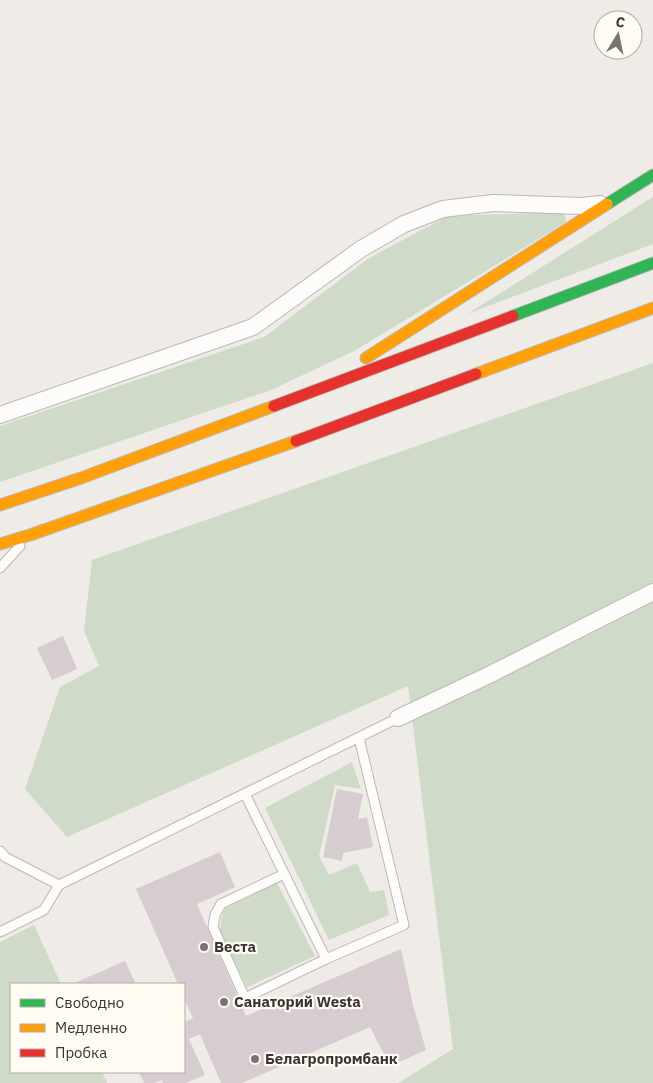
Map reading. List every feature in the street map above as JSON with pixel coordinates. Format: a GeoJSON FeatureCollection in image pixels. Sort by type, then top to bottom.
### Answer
{"type":"FeatureCollection","features":[{"type":"Feature","properties":{"kind":"main road"},"geometry":{"type":"LineString","coordinates":[[317,389],[653,175]]}},
{"type":"Feature","properties":{"kind":"main road"},"geometry":{"type":"LineString","coordinates":[[1,504],[81,478],[653,263]]}},
{"type":"Feature","properties":{"kind":"main road"},"geometry":{"type":"LineString","coordinates":[[0,544],[271,450],[653,308]]}},
{"type":"Feature","properties":{"kind":"street"},"geometry":{"type":"LineString","coordinates":[[0,415],[253,327],[361,249],[404,224],[443,209],[493,203],[582,206],[607,204]]}},
{"type":"Feature","properties":{"kind":"street"},"geometry":{"type":"LineString","coordinates":[[398,718],[491,674],[653,592]]}},
{"type":"Feature","properties":{"kind":"lane"},"geometry":{"type":"LineString","coordinates":[[0,568],[30,535]]}},
{"type":"Feature","properties":{"kind":"lane"},"geometry":{"type":"LineString","coordinates":[[0,932],[44,910],[58,886],[398,718]]}},
{"type":"Feature","properties":{"kind":"lane"},"geometry":{"type":"LineString","coordinates":[[284,874],[221,904],[215,915],[213,927],[246,998],[326,959],[404,925],[359,738]]}},
{"type":"Feature","properties":{"kind":"lane"},"geometry":{"type":"LineString","coordinates":[[245,794],[326,959]]}},
{"type":"Feature","properties":{"kind":"lane"},"geometry":{"type":"LineString","coordinates":[[0,851],[4,857],[58,886]]}},
{"type":"Feature","properties":{"kind":"green space"},"geometry":{"type":"Polygon","coordinates":[[[653,197],[653,244],[467,314],[653,197]]]}},
{"type":"Feature","properties":{"kind":"green space"},"geometry":{"type":"Polygon","coordinates":[[[564,212],[566,222],[356,350],[271,390],[0,482],[0,426],[264,337],[369,258],[448,216],[564,212]]]}},
{"type":"Feature","properties":{"kind":"green space"},"geometry":{"type":"Polygon","coordinates":[[[653,363],[653,1083],[398,1083],[453,1049],[408,686],[67,837],[25,789],[60,687],[99,666],[84,631],[92,560],[653,363]]]}},
{"type":"Feature","properties":{"kind":"green space"},"geometry":{"type":"Polygon","coordinates":[[[352,762],[361,789],[335,785],[319,856],[329,875],[357,863],[370,892],[384,890],[389,915],[329,940],[265,808],[352,762]]]}},
{"type":"Feature","properties":{"kind":"green space"},"geometry":{"type":"Polygon","coordinates":[[[277,883],[315,956],[247,987],[220,932],[221,918],[225,909],[277,883]]]}},
{"type":"Feature","properties":{"kind":"green space"},"geometry":{"type":"Polygon","coordinates":[[[34,925],[61,983],[10,983],[10,1073],[102,1073],[107,1083],[0,1083],[0,942],[34,925]]]}},
{"type":"Feature","properties":{"kind":"building"},"geometry":{"type":"Polygon","coordinates":[[[63,636],[77,669],[52,680],[37,648],[63,636]]]}},
{"type":"Feature","properties":{"kind":"building"},"geometry":{"type":"Polygon","coordinates":[[[337,789],[363,794],[358,819],[367,817],[373,847],[343,853],[342,861],[323,857],[337,789]]]}},
{"type":"Feature","properties":{"kind":"building"},"geometry":{"type":"Polygon","coordinates":[[[220,852],[235,887],[197,904],[246,1016],[401,949],[413,1005],[426,1050],[390,1066],[370,1027],[242,1083],[221,1083],[200,1034],[189,1039],[205,1075],[186,1083],[163,1083],[162,1080],[154,1083],[144,1083],[139,1073],[185,1073],[185,1022],[193,1018],[185,1000],[185,983],[178,983],[136,889],[220,852]]]}},
{"type":"Feature","properties":{"kind":"building"},"geometry":{"type":"Polygon","coordinates":[[[125,961],[136,983],[74,983],[125,961]]]}},
{"type":"Feature","properties":{"kind":"traffic: fast"},"geometry":{"type":"LineString","coordinates":[[607,204],[653,175]]}},
{"type":"Feature","properties":{"kind":"traffic: fast"},"geometry":{"type":"LineString","coordinates":[[513,316],[653,263]]}},
{"type":"Feature","properties":{"kind":"traffic: slow"},"geometry":{"type":"LineString","coordinates":[[366,358],[607,204]]}},
{"type":"Feature","properties":{"kind":"traffic: slow"},"geometry":{"type":"LineString","coordinates":[[476,374],[653,308]]}},
{"type":"Feature","properties":{"kind":"traffic: slow"},"geometry":{"type":"LineString","coordinates":[[0,505],[81,478],[274,406]]}},
{"type":"Feature","properties":{"kind":"traffic: slow"},"geometry":{"type":"LineString","coordinates":[[0,544],[296,441]]}},
{"type":"Feature","properties":{"kind":"traffic: jam"},"geometry":{"type":"LineString","coordinates":[[274,406],[513,316]]}},
{"type":"Feature","properties":{"kind":"traffic: jam"},"geometry":{"type":"LineString","coordinates":[[296,441],[476,374]]}},
{"type":"Feature","properties":{"kind":"place","name":"Веста"},"geometry":{"type":"Point","coordinates":[204,947]}},
{"type":"Feature","properties":{"kind":"place","name":"Санаторий Westa"},"geometry":{"type":"Point","coordinates":[224,1002]}},
{"type":"Feature","properties":{"kind":"place","name":"Белагропромбанк"},"geometry":{"type":"Point","coordinates":[255,1059]}}]}
